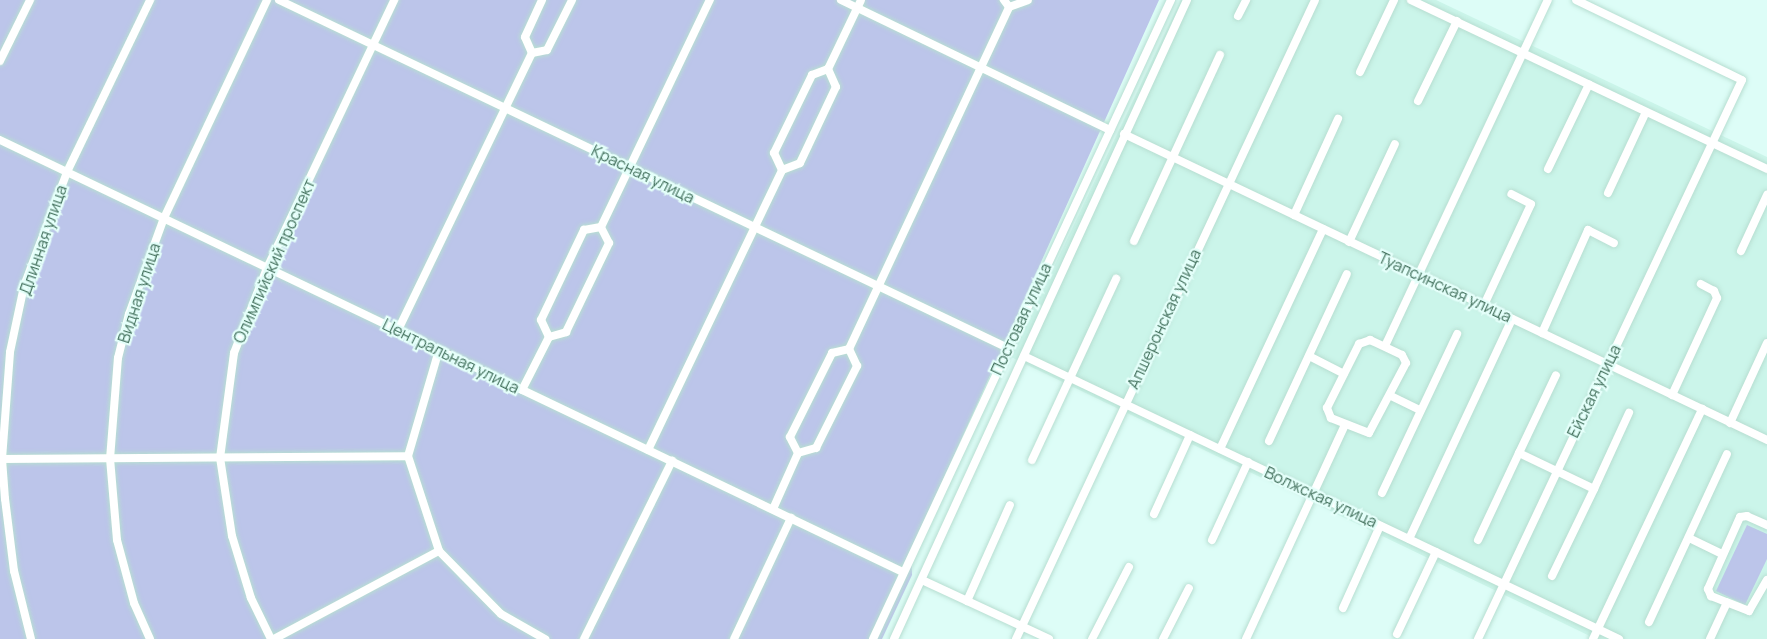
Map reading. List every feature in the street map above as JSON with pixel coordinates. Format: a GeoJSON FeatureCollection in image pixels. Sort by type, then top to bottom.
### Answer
{"type":"FeatureCollection","features":[{"type":"Feature","properties":{"kind":"street"},"geometry":{"type":"LineString","coordinates":[[0,61],[30,0]]}},
{"type":"Feature","properties":{"kind":"street","name":"Длинная улица"},"geometry":{"type":"LineString","coordinates":[[31,639],[14,571],[1,459],[10,352],[24,286],[67,172],[150,0]]}},
{"type":"Feature","properties":{"kind":"street","name":"Видная улица"},"geometry":{"type":"LineString","coordinates":[[150,639],[134,603],[117,540],[110,459],[118,358],[129,314],[164,218],[267,0]]}},
{"type":"Feature","properties":{"kind":"street","name":"Красная улица"},"geometry":{"type":"LineString","coordinates":[[279,0],[1008,348]]}},
{"type":"Feature","properties":{"kind":"street","name":"Олимпийский проспект"},"geometry":{"type":"LineString","coordinates":[[273,639],[251,598],[232,536],[220,458],[234,353],[267,268],[394,0]]}},
{"type":"Feature","properties":{"kind":"street"},"geometry":{"type":"LineString","coordinates":[[532,53],[525,38],[542,0]]}},
{"type":"Feature","properties":{"kind":"street"},"geometry":{"type":"LineString","coordinates":[[532,53],[547,50],[572,0]]}},
{"type":"Feature","properties":{"kind":"street"},"geometry":{"type":"LineString","coordinates":[[601,227],[710,0]]}},
{"type":"Feature","properties":{"kind":"street"},"geometry":{"type":"LineString","coordinates":[[841,0],[859,4],[1110,130]]}},
{"type":"Feature","properties":{"kind":"street"},"geometry":{"type":"LineString","coordinates":[[798,453],[816,448],[857,366],[849,349],[981,67],[1006,4],[1028,0]]}},
{"type":"Feature","properties":{"kind":"street","name":"Постовая улица"},"geometry":{"type":"LineString","coordinates":[[873,639],[1171,0]]}},
{"type":"Feature","properties":{"kind":"street","name":"Постовая улица"},"geometry":{"type":"LineString","coordinates":[[894,639],[1187,0]]}},
{"type":"Feature","properties":{"kind":"street"},"geometry":{"type":"LineString","coordinates":[[1238,16],[1246,0]]}},
{"type":"Feature","properties":{"kind":"street","name":"Апшеронская улица"},"geometry":{"type":"LineString","coordinates":[[1016,639],[1315,0]]}},
{"type":"Feature","properties":{"kind":"street"},"geometry":{"type":"LineString","coordinates":[[1360,72],[1394,0]]}},
{"type":"Feature","properties":{"kind":"street"},"geometry":{"type":"LineString","coordinates":[[1412,0],[1767,169]]}},
{"type":"Feature","properties":{"kind":"street"},"geometry":{"type":"LineString","coordinates":[[1385,346],[1416,273],[1548,0]]}},
{"type":"Feature","properties":{"kind":"street","name":"Ейская улица"},"geometry":{"type":"LineString","coordinates":[[1478,639],[1556,470],[1740,92],[1742,80],[1738,76],[1576,0]]}},
{"type":"Feature","properties":{"kind":"street"},"geometry":{"type":"LineString","coordinates":[[782,170],[774,153],[812,75],[828,69],[859,4]]}},
{"type":"Feature","properties":{"kind":"street"},"geometry":{"type":"LineString","coordinates":[[1418,101],[1457,21]]}},
{"type":"Feature","properties":{"kind":"street"},"geometry":{"type":"LineString","coordinates":[[398,330],[532,53]]}},
{"type":"Feature","properties":{"kind":"street"},"geometry":{"type":"LineString","coordinates":[[1134,241],[1220,55]]}},
{"type":"Feature","properties":{"kind":"street"},"geometry":{"type":"LineString","coordinates":[[648,450],[782,170],[800,163],[837,87],[828,69]]}},
{"type":"Feature","properties":{"kind":"street"},"geometry":{"type":"LineString","coordinates":[[1548,169],[1588,84]]}},
{"type":"Feature","properties":{"kind":"street"},"geometry":{"type":"LineString","coordinates":[[1608,193],[1646,112]]}},
{"type":"Feature","properties":{"kind":"street"},"geometry":{"type":"LineString","coordinates":[[1294,215],[1338,120]]}},
{"type":"Feature","properties":{"kind":"street","name":"Туапсинская улица"},"geometry":{"type":"LineString","coordinates":[[1124,135],[1767,440]]}},
{"type":"Feature","properties":{"kind":"street","name":"Центральная улица"},"geometry":{"type":"LineString","coordinates":[[0,140],[903,572]]}},
{"type":"Feature","properties":{"kind":"street"},"geometry":{"type":"LineString","coordinates":[[1349,242],[1395,144]]}},
{"type":"Feature","properties":{"kind":"street"},"geometry":{"type":"LineString","coordinates":[[1484,306],[1531,204],[1511,194]]}},
{"type":"Feature","properties":{"kind":"street"},"geometry":{"type":"LineString","coordinates":[[1741,251],[1767,195]]}},
{"type":"Feature","properties":{"kind":"street"},"geometry":{"type":"LineString","coordinates":[[549,337],[541,320],[584,230],[601,227]]}},
{"type":"Feature","properties":{"kind":"street"},"geometry":{"type":"LineString","coordinates":[[522,390],[549,337],[566,332],[609,243],[601,227]]}},
{"type":"Feature","properties":{"kind":"street"},"geometry":{"type":"LineString","coordinates":[[1220,449],[1323,229]]}},
{"type":"Feature","properties":{"kind":"street"},"geometry":{"type":"LineString","coordinates":[[1542,333],[1588,231],[1614,243]]}},
{"type":"Feature","properties":{"kind":"street"},"geometry":{"type":"LineString","coordinates":[[1269,441],[1347,274]]}},
{"type":"Feature","properties":{"kind":"street"},"geometry":{"type":"LineString","coordinates":[[1032,460],[1116,279]]}},
{"type":"Feature","properties":{"kind":"street"},"geometry":{"type":"LineString","coordinates":[[1672,395],[1718,298],[1714,291],[1701,284]]}},
{"type":"Feature","properties":{"kind":"street"},"geometry":{"type":"LineString","coordinates":[[1409,539],[1512,319]]}},
{"type":"Feature","properties":{"kind":"street"},"geometry":{"type":"LineString","coordinates":[[1382,493],[1457,334]]}},
{"type":"Feature","properties":{"kind":"street"},"geometry":{"type":"LineString","coordinates":[[1370,340],[1406,359],[1390,396],[1369,433],[1331,418],[1327,408],[1344,374],[1361,341],[1370,340]]}},
{"type":"Feature","properties":{"kind":"street"},"geometry":{"type":"LineString","coordinates":[[1730,423],[1767,343]]}},
{"type":"Feature","properties":{"kind":"street"},"geometry":{"type":"LineString","coordinates":[[798,453],[790,437],[832,353],[849,349]]}},
{"type":"Feature","properties":{"kind":"street"},"geometry":{"type":"LineString","coordinates":[[439,350],[408,456],[439,551],[501,614],[545,639]]}},
{"type":"Feature","properties":{"kind":"street","name":"Волжская улица"},"geometry":{"type":"LineString","coordinates":[[1024,356],[1619,639]]}},
{"type":"Feature","properties":{"kind":"street"},"geometry":{"type":"LineString","coordinates":[[1309,356],[1344,374]]}},
{"type":"Feature","properties":{"kind":"street"},"geometry":{"type":"LineString","coordinates":[[1478,540],[1556,375]]}},
{"type":"Feature","properties":{"kind":"street"},"geometry":{"type":"LineString","coordinates":[[1390,396],[1420,410]]}},
{"type":"Feature","properties":{"kind":"street"},"geometry":{"type":"LineString","coordinates":[[1593,639],[1702,409]]}},
{"type":"Feature","properties":{"kind":"street"},"geometry":{"type":"LineString","coordinates":[[1552,576],[1629,413]]}},
{"type":"Feature","properties":{"kind":"street"},"geometry":{"type":"LineString","coordinates":[[1246,639],[1345,425]]}},
{"type":"Feature","properties":{"kind":"street"},"geometry":{"type":"LineString","coordinates":[[1154,514],[1190,435]]}},
{"type":"Feature","properties":{"kind":"street"},"geometry":{"type":"LineString","coordinates":[[773,509],[798,453]]}},
{"type":"Feature","properties":{"kind":"street"},"geometry":{"type":"LineString","coordinates":[[1519,453],[1594,489]]}},
{"type":"Feature","properties":{"kind":"street"},"geometry":{"type":"LineString","coordinates":[[1648,622],[1727,454]]}},
{"type":"Feature","properties":{"kind":"street"},"geometry":{"type":"LineString","coordinates":[[1,459],[408,456]]}},
{"type":"Feature","properties":{"kind":"street"},"geometry":{"type":"LineString","coordinates":[[584,639],[672,461]]}},
{"type":"Feature","properties":{"kind":"street"},"geometry":{"type":"LineString","coordinates":[[1212,540],[1248,462]]}},
{"type":"Feature","properties":{"kind":"street"},"geometry":{"type":"LineString","coordinates":[[967,601],[1010,505]]}},
{"type":"Feature","properties":{"kind":"street"},"geometry":{"type":"LineString","coordinates":[[1766,522],[1740,517],[1708,590],[1711,596],[1749,611],[1767,580]]}},
{"type":"Feature","properties":{"kind":"street"},"geometry":{"type":"LineString","coordinates":[[734,639],[791,518]]}},
{"type":"Feature","properties":{"kind":"street"},"geometry":{"type":"LineString","coordinates":[[1343,608],[1380,526]]}},
{"type":"Feature","properties":{"kind":"street"},"geometry":{"type":"LineString","coordinates":[[1689,538],[1722,554]]}},
{"type":"Feature","properties":{"kind":"street"},"geometry":{"type":"LineString","coordinates":[[273,639],[439,551]]}},
{"type":"Feature","properties":{"kind":"street"},"geometry":{"type":"LineString","coordinates":[[1397,634],[1436,552]]}},
{"type":"Feature","properties":{"kind":"street"},"geometry":{"type":"LineString","coordinates":[[1092,639],[1129,567]]}},
{"type":"Feature","properties":{"kind":"street"},"geometry":{"type":"LineString","coordinates":[[922,580],[1049,639]]}},
{"type":"Feature","properties":{"kind":"street"},"geometry":{"type":"LineString","coordinates":[[1163,639],[1189,588]]}},
{"type":"Feature","properties":{"kind":"street"},"geometry":{"type":"LineString","coordinates":[[1710,639],[1727,603]]}},
{"type":"Feature","properties":{"kind":"shaded area"},"geometry":{"type":"Polygon","coordinates":[[[0,0],[1159,0],[911,551],[912,575],[882,639],[0,639],[0,0]]]}},
{"type":"Feature","properties":{"kind":"shaded area"},"geometry":{"type":"Polygon","coordinates":[[[1181,0],[1436,0],[1767,157],[1767,639],[1596,639],[1011,357],[1181,0]]]}},
{"type":"Feature","properties":{"kind":"shaded area"},"geometry":{"type":"Polygon","coordinates":[[[1747,525],[1767,534],[1767,559],[1745,605],[1716,591],[1747,525]]]}}]}
